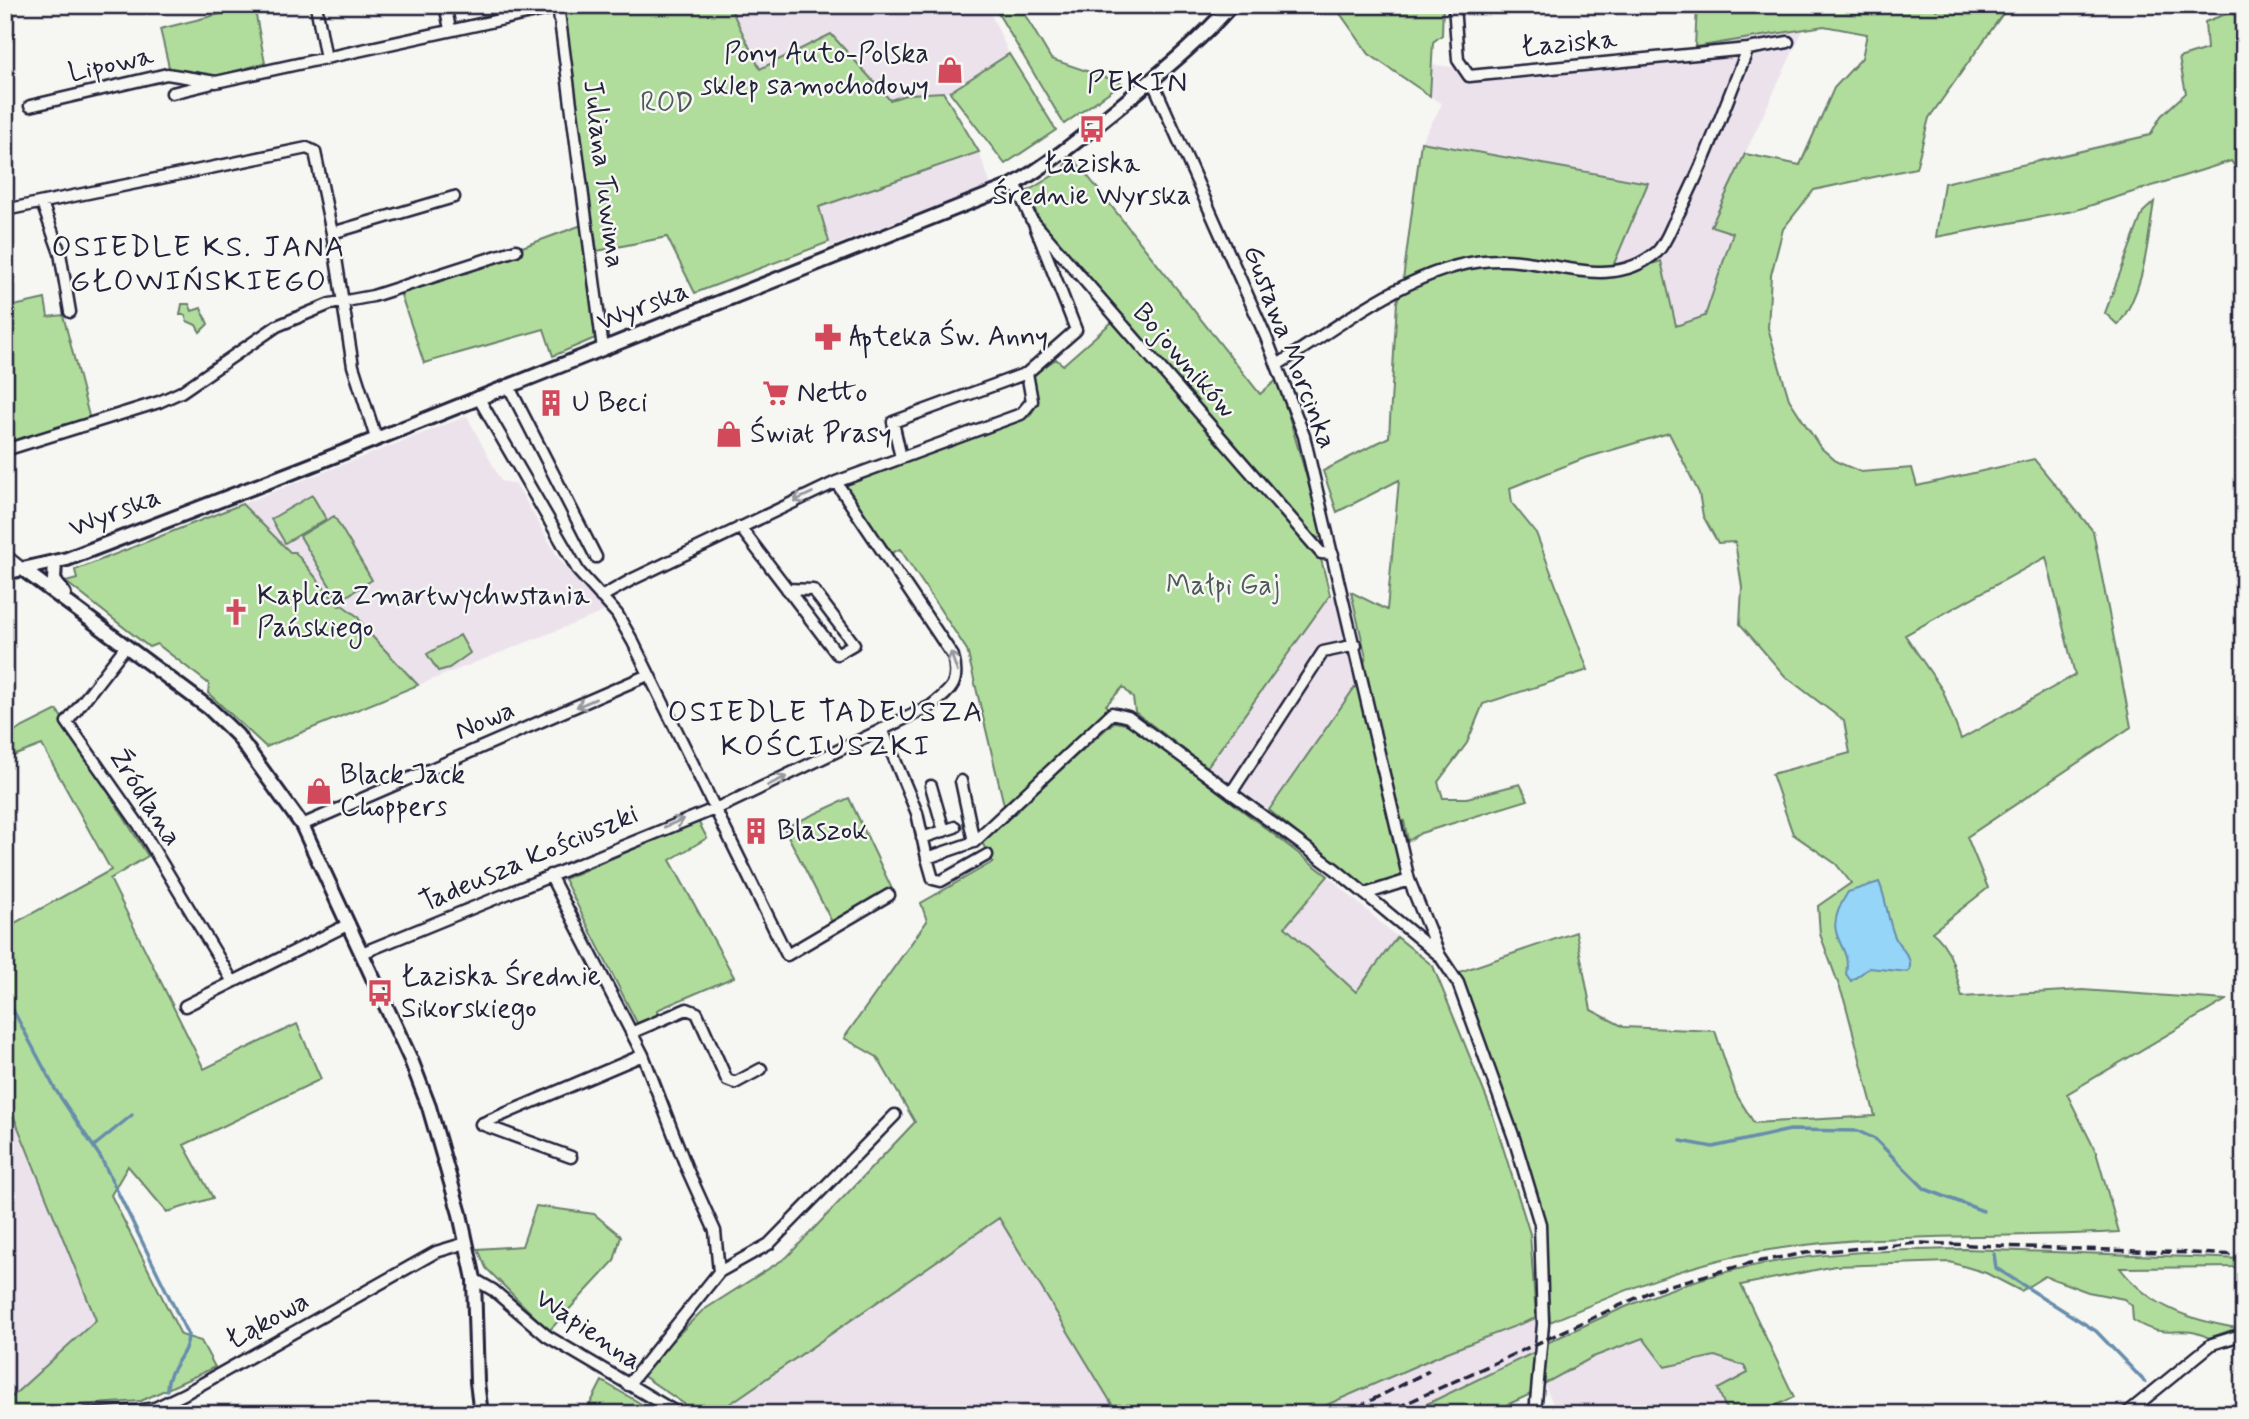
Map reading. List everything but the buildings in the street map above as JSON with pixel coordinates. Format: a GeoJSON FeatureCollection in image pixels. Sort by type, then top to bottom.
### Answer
{"type":"FeatureCollection","features":[{"type":"Feature","properties":{"kind":"street"},"geometry":{"type":"LineString","coordinates":[[316,5],[326,59]]}},
{"type":"Feature","properties":{"kind":"street"},"geometry":{"type":"LineString","coordinates":[[445,5],[450,29]]}},
{"type":"Feature","properties":{"kind":"street","name":"Wyrska"},"geometry":{"type":"LineString","coordinates":[[5,573],[25,571],[55,562],[603,349],[1016,183],[1043,166],[1152,80],[1197,42],[1231,5]]}},
{"type":"Feature","properties":{"kind":"street","name":"Łaziska"},"geometry":{"type":"LineString","coordinates":[[1454,5],[1458,60],[1469,76],[1748,49],[1788,42]]}},
{"type":"Feature","properties":{"kind":"street","name":"Lipowa"},"geometry":{"type":"LineString","coordinates":[[30,106],[167,74],[216,82],[558,6]]}},
{"type":"Feature","properties":{"kind":"street","name":"Juliana Tuwima"},"geometry":{"type":"LineString","coordinates":[[558,6],[603,349]]}},
{"type":"Feature","properties":{"kind":"street"},"geometry":{"type":"LineString","coordinates":[[1277,365],[1410,283],[1451,265],[1504,260],[1600,274],[1637,265],[1659,250],[1682,209],[1748,49]]}},
{"type":"Feature","properties":{"kind":"street","name":"Gustawa Morcinka"},"geometry":{"type":"LineString","coordinates":[[1152,80],[1277,365],[1304,436],[1356,643],[1409,880],[1440,956]]}},
{"type":"Feature","properties":{"kind":"street"},"geometry":{"type":"LineString","coordinates":[[172,93],[216,82]]}},
{"type":"Feature","properties":{"kind":"street"},"geometry":{"type":"LineString","coordinates":[[5,210],[307,148],[315,152],[332,233],[353,366],[376,438]]}},
{"type":"Feature","properties":{"kind":"street","name":"Bojowników"},"geometry":{"type":"LineString","coordinates":[[1016,183],[1031,219],[1321,553],[1333,554]]}},
{"type":"Feature","properties":{"kind":"street"},"geometry":{"type":"LineString","coordinates":[[332,233],[454,197]]}},
{"type":"Feature","properties":{"kind":"street"},"geometry":{"type":"LineString","coordinates":[[42,203],[60,253],[70,312]]}},
{"type":"Feature","properties":{"kind":"street"},"geometry":{"type":"LineString","coordinates":[[901,458],[893,422],[1027,373],[1076,330],[1031,219]]}},
{"type":"Feature","properties":{"kind":"street"},"geometry":{"type":"LineString","coordinates":[[5,450],[159,402],[181,392],[261,335],[330,304],[344,303],[516,250]]}},
{"type":"Feature","properties":{"kind":"street"},"geometry":{"type":"LineString","coordinates":[[601,597],[836,482],[1021,414],[1032,401],[1027,373]]}},
{"type":"Feature","properties":{"kind":"street"},"geometry":{"type":"LineString","coordinates":[[508,385],[596,557]]}},
{"type":"Feature","properties":{"kind":"street"},"geometry":{"type":"LineString","coordinates":[[478,397],[579,572],[617,614],[787,955],[889,895]]}},
{"type":"Feature","properties":{"kind":"street"},"geometry":{"type":"LineString","coordinates":[[714,807],[729,803],[931,706],[950,692],[958,674],[953,656],[836,482]]}},
{"type":"Feature","properties":{"kind":"street"},"geometry":{"type":"LineString","coordinates":[[740,527],[787,589],[837,654],[854,644],[813,590],[787,589]]}},
{"type":"Feature","properties":{"kind":"street"},"geometry":{"type":"LineString","coordinates":[[5,555],[209,708],[237,736],[302,825],[421,1082],[467,1243],[474,1279],[477,1382],[481,1414]]}},
{"type":"Feature","properties":{"kind":"street"},"geometry":{"type":"LineString","coordinates":[[55,562],[52,573],[59,590],[95,618],[100,627]]}},
{"type":"Feature","properties":{"kind":"street"},"geometry":{"type":"LineString","coordinates":[[1231,793],[1323,652],[1356,643]]}},
{"type":"Feature","properties":{"kind":"street","name":"Źródlana"},"geometry":{"type":"LineString","coordinates":[[126,646],[67,722],[139,825],[233,982]]}},
{"type":"Feature","properties":{"kind":"street","name":"Nowa"},"geometry":{"type":"LineString","coordinates":[[302,825],[648,676]]}},
{"type":"Feature","properties":{"kind":"street"},"geometry":{"type":"LineString","coordinates":[[927,858],[974,842],[1112,713],[1128,717],[1231,793],[1365,894],[1440,956],[1458,983],[1514,1138],[1540,1224],[1543,1324],[1535,1414]]}},
{"type":"Feature","properties":{"kind":"street"},"geometry":{"type":"LineString","coordinates":[[882,729],[917,813],[933,879],[941,881],[987,855]]}},
{"type":"Feature","properties":{"kind":"street"},"geometry":{"type":"LineString","coordinates":[[961,781],[974,842]]}},
{"type":"Feature","properties":{"kind":"street"},"geometry":{"type":"LineString","coordinates":[[931,786],[944,831]]}},
{"type":"Feature","properties":{"kind":"street","name":"Tadeusza Kościuszki"},"geometry":{"type":"LineString","coordinates":[[362,953],[714,807]]}},
{"type":"Feature","properties":{"kind":"street"},"geometry":{"type":"LineString","coordinates":[[922,838],[955,827]]}},
{"type":"Feature","properties":{"kind":"street"},"geometry":{"type":"LineString","coordinates":[[550,875],[643,1055],[687,1169],[715,1231],[719,1272]]}},
{"type":"Feature","properties":{"kind":"street"},"geometry":{"type":"LineString","coordinates":[[1365,894],[1409,880]]}},
{"type":"Feature","properties":{"kind":"street"},"geometry":{"type":"LineString","coordinates":[[186,1006],[349,924]]}},
{"type":"Feature","properties":{"kind":"street"},"geometry":{"type":"LineString","coordinates":[[633,1032],[687,1009],[697,1013],[727,1080],[734,1083],[761,1069]]}},
{"type":"Feature","properties":{"kind":"street"},"geometry":{"type":"LineString","coordinates":[[571,1157],[481,1124],[643,1055]]}},
{"type":"Feature","properties":{"kind":"street"},"geometry":{"type":"LineString","coordinates":[[628,1385],[719,1272],[769,1244],[895,1115]]}},
{"type":"Feature","properties":{"kind":"street","name":"Łąkowa"},"geometry":{"type":"LineString","coordinates":[[85,1414],[155,1408],[436,1252],[467,1243]]}},
{"type":"Feature","properties":{"kind":"street","name":"Wapienna"},"geometry":{"type":"LineString","coordinates":[[474,1279],[493,1290],[547,1336],[679,1414]]}},
{"type":"Feature","properties":{"kind":"street"},"geometry":{"type":"LineString","coordinates":[[2126,1414],[2212,1344],[2244,1334]]}},
{"type":"Feature","properties":{"kind":"shaded area"},"geometry":{"type":"Polygon","coordinates":[[[729,5],[987,5],[1009,54],[950,92],[909,94],[891,100],[831,34],[759,69],[729,5]]]}},
{"type":"Feature","properties":{"kind":"shaded area"},"geometry":{"type":"Polygon","coordinates":[[[1803,30],[1711,226],[1734,233],[1705,316],[1676,326],[1608,279],[1647,183],[1421,142],[1442,104],[1430,96],[1432,65],[1453,67],[1468,82],[1803,30]]]}},
{"type":"Feature","properties":{"kind":"shaded area"},"geometry":{"type":"Polygon","coordinates":[[[979,152],[991,185],[830,247],[818,207],[979,152]]]}},
{"type":"Feature","properties":{"kind":"shaded area"},"geometry":{"type":"Polygon","coordinates":[[[467,416],[501,481],[516,484],[559,559],[606,611],[418,685],[357,619],[342,605],[339,607],[307,566],[242,504],[467,416]]]}},
{"type":"Feature","properties":{"kind":"shaded area"},"geometry":{"type":"Polygon","coordinates":[[[1330,595],[1339,600],[1357,684],[1269,810],[1207,767],[1330,595]]]}},
{"type":"Feature","properties":{"kind":"shaded area"},"geometry":{"type":"Polygon","coordinates":[[[1328,876],[1397,937],[1356,993],[1285,927],[1328,876]]]}},
{"type":"Feature","properties":{"kind":"shaded area"},"geometry":{"type":"Polygon","coordinates":[[[5,1095],[96,1320],[5,1403],[5,1095]]]}},
{"type":"Feature","properties":{"kind":"shaded area"},"geometry":{"type":"Polygon","coordinates":[[[999,1217],[1118,1414],[715,1414],[999,1217]]]}},
{"type":"Feature","properties":{"kind":"shaded area"},"geometry":{"type":"Polygon","coordinates":[[[1536,1318],[1535,1352],[1406,1414],[1306,1414],[1445,1353],[1536,1318]]]}},
{"type":"Feature","properties":{"kind":"shaded area"},"geometry":{"type":"Polygon","coordinates":[[[1643,1338],[1665,1367],[1715,1356],[1744,1366],[1749,1373],[1718,1389],[1728,1414],[1558,1414],[1544,1384],[1593,1357],[1643,1338]]]}},
{"type":"Feature","properties":{"kind":"green space"},"geometry":{"type":"Polygon","coordinates":[[[219,5],[254,5],[265,63],[190,83],[169,67],[160,29],[220,14],[219,5]]]}},
{"type":"Feature","properties":{"kind":"green space"},"geometry":{"type":"Polygon","coordinates":[[[480,5],[544,5],[483,16],[480,5]]]}},
{"type":"Feature","properties":{"kind":"green space","name":"ROD"},"geometry":{"type":"Polygon","coordinates":[[[562,5],[729,5],[760,69],[831,34],[890,100],[909,94],[943,92],[979,152],[819,207],[829,242],[695,293],[667,237],[597,251],[562,5]]]}},
{"type":"Feature","properties":{"kind":"green space"},"geometry":{"type":"Polygon","coordinates":[[[993,5],[1019,5],[1051,59],[1122,83],[1064,124],[993,5]]]}},
{"type":"Feature","properties":{"kind":"green space"},"geometry":{"type":"Polygon","coordinates":[[[1334,5],[1443,5],[1442,35],[1433,42],[1430,96],[1369,54],[1334,5]]]}},
{"type":"Feature","properties":{"kind":"green space"},"geometry":{"type":"Polygon","coordinates":[[[1697,5],[1935,5],[1936,10],[1954,5],[2009,5],[1929,118],[1916,168],[1814,190],[1783,229],[1771,275],[1768,328],[1789,399],[1820,447],[1837,462],[1861,472],[1912,468],[1917,486],[2034,459],[2093,531],[2131,727],[1967,837],[1988,888],[1932,932],[1949,953],[1962,997],[2082,990],[2226,1000],[2067,1094],[2096,1152],[2119,1232],[1892,1238],[1802,1245],[1757,1252],[1677,1272],[1550,1322],[1541,1205],[1459,972],[1576,932],[1591,1010],[1624,1027],[1715,1031],[1736,1094],[1754,1123],[1875,1116],[1845,1002],[1820,934],[1818,906],[1851,883],[1836,864],[1793,834],[1772,774],[1850,753],[1844,721],[1785,676],[1740,624],[1742,587],[1735,542],[1718,543],[1703,516],[1699,493],[1669,433],[1582,459],[1510,488],[1512,503],[1536,533],[1588,670],[1483,704],[1467,743],[1438,782],[1443,798],[1467,798],[1520,784],[1528,800],[1421,833],[1408,841],[1404,821],[1393,832],[1405,876],[1366,890],[1269,810],[1357,684],[1366,657],[1351,592],[1387,610],[1399,480],[1337,512],[1323,471],[1389,437],[1397,302],[1403,280],[1421,142],[1648,183],[1608,278],[1661,261],[1676,326],[1705,316],[1733,233],[1711,226],[1745,154],[1800,165],[1834,88],[1862,58],[1867,34],[1824,26],[1695,47],[1697,5]],[[2046,557],[1905,635],[1943,691],[1961,739],[2075,675],[2046,557]]]}},
{"type":"Feature","properties":{"kind":"green space"},"geometry":{"type":"Polygon","coordinates":[[[2244,7],[2244,180],[2231,161],[2073,211],[1936,237],[1944,183],[2150,135],[2161,116],[2186,93],[2179,58],[2207,49],[2205,22],[2244,7]]]}},
{"type":"Feature","properties":{"kind":"green space"},"geometry":{"type":"Polygon","coordinates":[[[1009,54],[1056,130],[1005,164],[950,92],[1009,54]]]}},
{"type":"Feature","properties":{"kind":"green space"},"geometry":{"type":"Polygon","coordinates":[[[1071,155],[1260,394],[1278,379],[1324,537],[1315,538],[1039,220],[1028,191],[1062,170],[1071,155]]]}},
{"type":"Feature","properties":{"kind":"green space"},"geometry":{"type":"Polygon","coordinates":[[[2154,202],[2139,282],[2118,325],[2105,313],[2143,212],[2154,202]]]}},
{"type":"Feature","properties":{"kind":"green space"},"geometry":{"type":"Polygon","coordinates":[[[582,225],[595,338],[553,356],[544,329],[424,363],[400,292],[582,225]]]}},
{"type":"Feature","properties":{"kind":"green space"},"geometry":{"type":"Polygon","coordinates":[[[45,299],[48,317],[63,315],[90,420],[5,446],[5,308],[45,299]]]}},
{"type":"Feature","properties":{"kind":"green space"},"geometry":{"type":"Polygon","coordinates":[[[182,304],[189,304],[192,311],[201,308],[208,324],[200,332],[196,325],[187,321],[185,315],[180,315],[182,304]]]}},
{"type":"Feature","properties":{"kind":"green space","name":"Małpi Gaj"},"geometry":{"type":"Polygon","coordinates":[[[1112,322],[1320,555],[1330,595],[1207,767],[1135,712],[1133,698],[1123,687],[1106,705],[1111,710],[1005,809],[967,650],[900,549],[892,553],[844,486],[1030,416],[1038,402],[1033,375],[1056,359],[1063,365],[1112,322]]]}},
{"type":"Feature","properties":{"kind":"green space"},"geometry":{"type":"Polygon","coordinates":[[[312,495],[326,519],[285,543],[271,519],[312,495]]]}},
{"type":"Feature","properties":{"kind":"green space"},"geometry":{"type":"Polygon","coordinates":[[[242,504],[290,552],[295,552],[339,606],[342,605],[357,616],[368,632],[418,685],[266,747],[208,693],[209,684],[157,644],[149,647],[66,582],[77,579],[75,570],[242,504]]]}},
{"type":"Feature","properties":{"kind":"green space"},"geometry":{"type":"Polygon","coordinates":[[[334,516],[372,580],[339,601],[300,536],[334,516]]]}},
{"type":"Feature","properties":{"kind":"green space"},"geometry":{"type":"Polygon","coordinates":[[[460,635],[470,653],[449,668],[438,671],[427,654],[460,635]]]}},
{"type":"Feature","properties":{"kind":"green space"},"geometry":{"type":"Polygon","coordinates":[[[57,710],[148,856],[110,879],[204,1069],[297,1024],[321,1079],[184,1145],[213,1198],[167,1212],[128,1166],[111,1195],[181,1335],[201,1341],[215,1367],[141,1401],[48,1407],[41,1414],[5,1414],[5,1403],[96,1320],[5,1095],[5,908],[15,923],[111,870],[42,745],[5,759],[5,736],[57,710]]]}},
{"type":"Feature","properties":{"kind":"green space"},"geometry":{"type":"Polygon","coordinates":[[[1114,722],[1131,725],[1328,876],[1285,927],[1356,992],[1397,937],[1433,966],[1491,1109],[1530,1234],[1536,1318],[1445,1353],[1306,1414],[1118,1414],[999,1218],[715,1414],[699,1414],[639,1373],[702,1311],[787,1257],[915,1122],[877,1057],[844,1038],[927,921],[921,903],[993,862],[981,841],[1114,722]]]}},
{"type":"Feature","properties":{"kind":"green space"},"geometry":{"type":"Polygon","coordinates":[[[849,798],[892,889],[833,924],[784,828],[849,798]]]}},
{"type":"Feature","properties":{"kind":"green space"},"geometry":{"type":"Polygon","coordinates":[[[698,821],[707,838],[670,860],[734,977],[657,1010],[657,1018],[638,1025],[564,879],[698,821]]]}},
{"type":"Feature","properties":{"kind":"green space"},"geometry":{"type":"Polygon","coordinates":[[[536,1206],[594,1214],[621,1236],[614,1261],[549,1331],[486,1268],[478,1249],[522,1246],[536,1206]]]}},
{"type":"Feature","properties":{"kind":"green space"},"geometry":{"type":"Polygon","coordinates":[[[1965,1249],[2244,1259],[2244,1267],[2120,1268],[2144,1293],[2172,1310],[2203,1321],[2237,1328],[2209,1338],[2189,1332],[2155,1330],[2133,1320],[2132,1306],[2124,1299],[2088,1292],[2045,1276],[2021,1291],[1986,1273],[1950,1262],[1835,1266],[1741,1285],[1794,1397],[1758,1414],[1728,1414],[1718,1389],[1748,1373],[1744,1366],[1715,1356],[1665,1367],[1643,1338],[1593,1357],[1544,1384],[1547,1343],[1635,1303],[1703,1278],[1755,1265],[1815,1256],[1875,1251],[1965,1249]]]}},
{"type":"Feature","properties":{"kind":"green space"},"geometry":{"type":"Polygon","coordinates":[[[1535,1352],[1533,1393],[1487,1414],[1406,1414],[1535,1352]]]}},
{"type":"Feature","properties":{"kind":"green space"},"geometry":{"type":"Polygon","coordinates":[[[602,1381],[650,1409],[645,1414],[585,1414],[602,1381]]]}},
{"type":"Feature","properties":{"kind":"water"},"geometry":{"type":"Polygon","coordinates":[[[1879,882],[1892,930],[1909,958],[1910,967],[1908,972],[1869,968],[1851,981],[1846,974],[1845,954],[1836,930],[1839,908],[1848,892],[1879,882]]]}},
{"type":"Feature","properties":{"kind":"waterway"},"geometry":{"type":"LineString","coordinates":[[5,995],[55,1089],[101,1158],[188,1335],[185,1350],[170,1376],[167,1390]]}},
{"type":"Feature","properties":{"kind":"waterway"},"geometry":{"type":"LineString","coordinates":[[94,1146],[132,1115]]}},
{"type":"Feature","properties":{"kind":"waterway"},"geometry":{"type":"LineString","coordinates":[[1681,1141],[1713,1147],[1790,1130],[1858,1131],[1875,1139],[1925,1189],[1983,1211]]}},
{"type":"Feature","properties":{"kind":"waterway"},"geometry":{"type":"LineString","coordinates":[[1994,1254],[1996,1268],[2096,1331],[2145,1382]]}},
{"type":"Feature","properties":{"kind":"railway"},"geometry":{"type":"LineString","coordinates":[[1383,1414],[1656,1289],[1750,1263],[1806,1253],[1918,1243],[2244,1255]]}},
{"type":"Feature","properties":{"kind":"railway"},"geometry":{"type":"LineString","coordinates":[[1344,1414],[1429,1371]]}},
{"type":"Feature","properties":{"kind":"place","name":"Pony Auto-Polska sklep samochodowy"},"geometry":{"type":"Point","coordinates":[950,70]}},
{"type":"Feature","properties":{"kind":"place","name":"Łaziska Średnie Wyrska"},"geometry":{"type":"Point","coordinates":[1092,129]}},
{"type":"Feature","properties":{"kind":"place","name":"Apteka Św. Anny"},"geometry":{"type":"Point","coordinates":[828,337]}},
{"type":"Feature","properties":{"kind":"place","name":"Netto"},"geometry":{"type":"Point","coordinates":[776,393]}},
{"type":"Feature","properties":{"kind":"place","name":"U Beci"},"geometry":{"type":"Point","coordinates":[551,403]}},
{"type":"Feature","properties":{"kind":"place","name":"Świat Prasy"},"geometry":{"type":"Point","coordinates":[729,434]}},
{"type":"Feature","properties":{"kind":"place","name":"Kaplica Zmartwychwstania Pańskiego"},"geometry":{"type":"Point","coordinates":[236,612]}},
{"type":"Feature","properties":{"kind":"place","name":"Black Jack Choppers"},"geometry":{"type":"Point","coordinates":[319,791]}},
{"type":"Feature","properties":{"kind":"place","name":"Blaszok"},"geometry":{"type":"Point","coordinates":[756,831]}},
{"type":"Feature","properties":{"kind":"place","name":"Łaziska Średnie Sikorskiego"},"geometry":{"type":"Point","coordinates":[380,993]}},
{"type":"Feature","properties":{"kind":"district","name":"PEKIN"},"geometry":{"type":"Point","coordinates":[1138,82]}},
{"type":"Feature","properties":{"kind":"district","name":"OSIEDLE KS. JANA GŁOWIŃSKIEGO"},"geometry":{"type":"Point","coordinates":[199,264]}},
{"type":"Feature","properties":{"kind":"district","name":"OSIEDLE TADEUSZA KOŚCIUSZKI"},"geometry":{"type":"Point","coordinates":[826,729]}}]}
